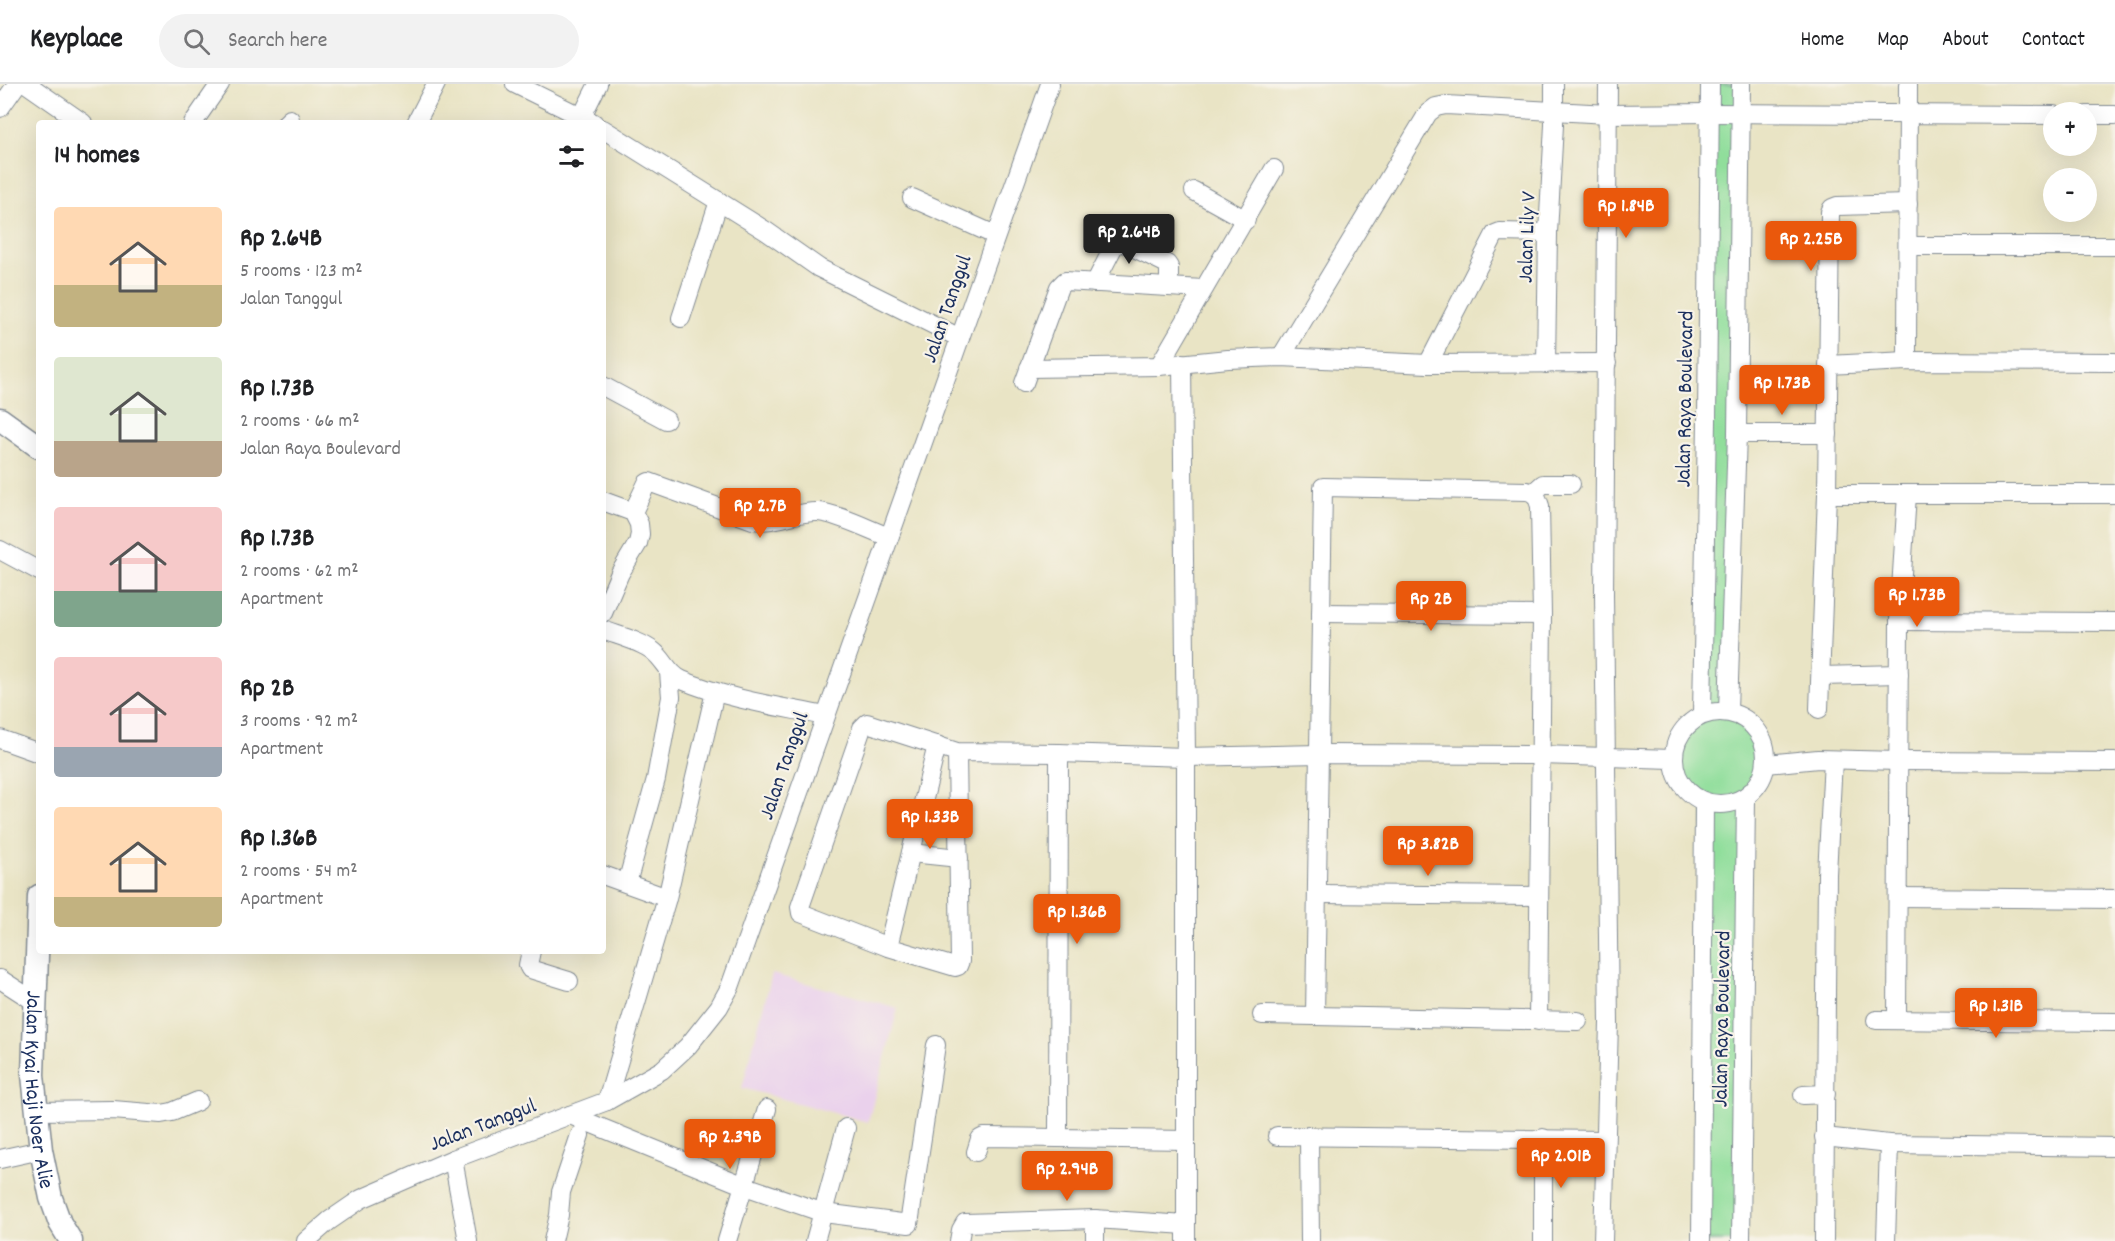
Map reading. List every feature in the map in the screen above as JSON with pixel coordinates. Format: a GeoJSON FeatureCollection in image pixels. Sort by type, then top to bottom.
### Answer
{"type":"FeatureCollection","features":[{"type":"Feature","properties":{"kind":"street"},"geometry":{"type":"LineString","coordinates":[[0,108],[17,84]]}},
{"type":"Feature","properties":{"kind":"street"},"geometry":{"type":"LineString","coordinates":[[27,84],[79,120]]}},
{"type":"Feature","properties":{"kind":"street"},"geometry":{"type":"LineString","coordinates":[[195,120],[219,84]]}},
{"type":"Feature","properties":{"kind":"street"},"geometry":{"type":"LineString","coordinates":[[418,120],[436,84]]}},
{"type":"Feature","properties":{"kind":"street"},"geometry":{"type":"LineString","coordinates":[[515,84],[588,119],[598,84]]}},
{"type":"Feature","properties":{"kind":"street","name":"Jalan Tanggul"},"geometry":{"type":"LineString","coordinates":[[306,1241],[329,1221],[361,1199],[453,1159],[607,1101],[662,1070],[688,1046],[719,1007],[730,987],[1050,84]]}},
{"type":"Feature","properties":{"kind":"street","name":"Jalan Lily V"},"geometry":{"type":"LineString","coordinates":[[1546,364],[1554,84]]}},
{"type":"Feature","properties":{"kind":"street"},"geometry":{"type":"LineString","coordinates":[[1603,1241],[1609,1023],[1604,595],[1608,84]]}},
{"type":"Feature","properties":{"kind":"street","name":"Jalan Raya Boulevard"},"geometry":{"type":"LineString","coordinates":[[1702,714],[1710,84]]}},
{"type":"Feature","properties":{"kind":"street"},"geometry":{"type":"LineString","coordinates":[[1728,711],[1737,434],[1741,84]]}},
{"type":"Feature","properties":{"kind":"street"},"geometry":{"type":"LineString","coordinates":[[1907,361],[1908,84]]}},
{"type":"Feature","properties":{"kind":"street"},"geometry":{"type":"LineString","coordinates":[[1281,357],[1428,113],[1436,107],[1446,105],[1608,114],[2043,115]]}},
{"type":"Feature","properties":{"kind":"street"},"geometry":{"type":"LineString","coordinates":[[2097,115],[2115,115]]}},
{"type":"Feature","properties":{"kind":"street"},"geometry":{"type":"LineString","coordinates":[[606,131],[719,201],[819,268],[960,338]]}},
{"type":"Feature","properties":{"kind":"street"},"geometry":{"type":"LineString","coordinates":[[1159,366],[1274,169]]}},
{"type":"Feature","properties":{"kind":"street"},"geometry":{"type":"LineString","coordinates":[[1194,190],[1246,220]]}},
{"type":"Feature","properties":{"kind":"street"},"geometry":{"type":"LineString","coordinates":[[912,198],[995,235]]}},
{"type":"Feature","properties":{"kind":"street"},"geometry":{"type":"LineString","coordinates":[[681,318],[719,201]]}},
{"type":"Feature","properties":{"kind":"street"},"geometry":{"type":"LineString","coordinates":[[1820,709],[1827,494],[1830,212],[1832,208],[1838,206],[1908,204]]}},
{"type":"Feature","properties":{"kind":"street"},"geometry":{"type":"LineString","coordinates":[[1428,364],[1495,234],[1500,232],[1548,233]]}},
{"type":"Feature","properties":{"kind":"street"},"geometry":{"type":"LineString","coordinates":[[1095,283],[1115,244],[1122,242],[1167,264],[1169,287]]}},
{"type":"Feature","properties":{"kind":"street"},"geometry":{"type":"LineString","coordinates":[[1908,246],[2115,246]]}},
{"type":"Feature","properties":{"kind":"street"},"geometry":{"type":"LineString","coordinates":[[1203,289],[1065,281],[1059,287],[1027,376],[1281,357],[1428,364],[1607,363]]}},
{"type":"Feature","properties":{"kind":"street"},"geometry":{"type":"LineString","coordinates":[[1828,365],[1907,361],[2115,362]]}},
{"type":"Feature","properties":{"kind":"street"},"geometry":{"type":"LineString","coordinates":[[959,1241],[962,1226],[965,1223],[1095,1220],[1186,1233],[1186,757],[1182,363]]}},
{"type":"Feature","properties":{"kind":"street"},"geometry":{"type":"LineString","coordinates":[[606,388],[666,420]]}},
{"type":"Feature","properties":{"kind":"street"},"geometry":{"type":"LineString","coordinates":[[0,419],[36,445]]}},
{"type":"Feature","properties":{"kind":"street"},"geometry":{"type":"LineString","coordinates":[[1737,434],[1828,434]]}},
{"type":"Feature","properties":{"kind":"street"},"geometry":{"type":"LineString","coordinates":[[633,513],[649,482],[753,520],[762,521],[817,512],[889,537]]}},
{"type":"Feature","properties":{"kind":"street"},"geometry":{"type":"LineString","coordinates":[[1533,493],[1543,484],[1570,484]]}},
{"type":"Feature","properties":{"kind":"street"},"geometry":{"type":"LineString","coordinates":[[1315,1016],[1323,487],[1527,491],[1537,497],[1540,506],[1542,615],[1538,1021]]}},
{"type":"Feature","properties":{"kind":"street"},"geometry":{"type":"LineString","coordinates":[[1827,494],[2115,494]]}},
{"type":"Feature","properties":{"kind":"street"},"geometry":{"type":"LineString","coordinates":[[1897,1020],[1899,621],[1907,494]]}},
{"type":"Feature","properties":{"kind":"street"},"geometry":{"type":"LineString","coordinates":[[606,503],[633,513],[639,524],[640,534],[638,543],[620,573],[606,606]]}},
{"type":"Feature","properties":{"kind":"street"},"geometry":{"type":"LineString","coordinates":[[0,550],[36,569]]}},
{"type":"Feature","properties":{"kind":"street"},"geometry":{"type":"LineString","coordinates":[[1321,612],[1542,615]]}},
{"type":"Feature","properties":{"kind":"street"},"geometry":{"type":"LineString","coordinates":[[1899,621],[2115,622]]}},
{"type":"Feature","properties":{"kind":"street"},"geometry":{"type":"LineString","coordinates":[[606,631],[652,650],[669,672],[671,696],[656,779],[627,883]]}},
{"type":"Feature","properties":{"kind":"street"},"geometry":{"type":"LineString","coordinates":[[669,672],[680,679],[714,692],[825,716]]}},
{"type":"Feature","properties":{"kind":"street"},"geometry":{"type":"LineString","coordinates":[[1821,676],[1899,675]]}},
{"type":"Feature","properties":{"kind":"street"},"geometry":{"type":"LineString","coordinates":[[607,1101],[667,898],[714,692]]}},
{"type":"Feature","properties":{"kind":"street"},"geometry":{"type":"LineString","coordinates":[[1728,711],[1750,721],[1764,740],[1767,764],[1761,783],[1746,797],[1726,805],[1704,802],[1688,792],[1677,777],[1673,759],[1680,732],[1702,714],[1728,711]]}},
{"type":"Feature","properties":{"kind":"street"},"geometry":{"type":"LineString","coordinates":[[957,752],[960,960],[958,966],[888,947],[804,915],[800,907],[862,728],[867,723],[957,752],[1186,757],[1319,754],[1540,755],[1673,759]]}},
{"type":"Feature","properties":{"kind":"street"},"geometry":{"type":"LineString","coordinates":[[0,739],[36,752]]}},
{"type":"Feature","properties":{"kind":"street"},"geometry":{"type":"LineString","coordinates":[[888,947],[937,745]]}},
{"type":"Feature","properties":{"kind":"street"},"geometry":{"type":"LineString","coordinates":[[1058,1137],[1059,753]]}},
{"type":"Feature","properties":{"kind":"street"},"geometry":{"type":"LineString","coordinates":[[1767,764],[1818,759],[2115,762]]}},
{"type":"Feature","properties":{"kind":"street"},"geometry":{"type":"LineString","coordinates":[[1824,1241],[1827,874],[1833,760]]}},
{"type":"Feature","properties":{"kind":"street","name":"Jalan Raya Boulevard"},"geometry":{"type":"LineString","coordinates":[[1741,1241],[1746,797]]}},
{"type":"Feature","properties":{"kind":"street","name":"Jalan Raya Boulevard"},"geometry":{"type":"LineString","coordinates":[[1701,1241],[1704,802]]}},
{"type":"Feature","properties":{"kind":"street"},"geometry":{"type":"LineString","coordinates":[[911,853],[959,858]]}},
{"type":"Feature","properties":{"kind":"street"},"geometry":{"type":"LineString","coordinates":[[606,876],[667,898]]}},
{"type":"Feature","properties":{"kind":"street"},"geometry":{"type":"LineString","coordinates":[[1317,894],[1539,896]]}},
{"type":"Feature","properties":{"kind":"street"},"geometry":{"type":"LineString","coordinates":[[1898,897],[2115,899]]}},
{"type":"Feature","properties":{"kind":"street","name":"Jalan Kyai Haji Noer Alie"},"geometry":{"type":"LineString","coordinates":[[36,954],[33,1076],[36,1111],[51,1198],[60,1223],[71,1241]]}},
{"type":"Feature","properties":{"kind":"street"},"geometry":{"type":"LineString","coordinates":[[530,954],[528,965],[530,969],[569,981]]}},
{"type":"Feature","properties":{"kind":"street"},"geometry":{"type":"LineString","coordinates":[[0,979],[34,1001]]}},
{"type":"Feature","properties":{"kind":"street"},"geometry":{"type":"LineString","coordinates":[[1262,1015],[1578,1021]]}},
{"type":"Feature","properties":{"kind":"street"},"geometry":{"type":"LineString","coordinates":[[1876,1020],[2115,1022]]}},
{"type":"Feature","properties":{"kind":"street"},"geometry":{"type":"LineString","coordinates":[[562,1118],[824,1213],[909,1224],[936,1045]]}},
{"type":"Feature","properties":{"kind":"street"},"geometry":{"type":"LineString","coordinates":[[1803,1095],[1826,1094]]}},
{"type":"Feature","properties":{"kind":"street"},"geometry":{"type":"LineString","coordinates":[[36,1111],[113,1110],[161,1114],[198,1101]]}},
{"type":"Feature","properties":{"kind":"street"},"geometry":{"type":"LineString","coordinates":[[727,1241],[767,1109]]}},
{"type":"Feature","properties":{"kind":"street"},"geometry":{"type":"LineString","coordinates":[[562,1118],[580,1135],[623,1145],[638,1144]]}},
{"type":"Feature","properties":{"kind":"street"},"geometry":{"type":"LineString","coordinates":[[815,1241],[846,1128]]}},
{"type":"Feature","properties":{"kind":"street"},"geometry":{"type":"LineString","coordinates":[[553,1241],[561,1192],[580,1135]]}},
{"type":"Feature","properties":{"kind":"street"},"geometry":{"type":"LineString","coordinates":[[1277,1136],[1605,1140]]}},
{"type":"Feature","properties":{"kind":"street"},"geometry":{"type":"LineString","coordinates":[[1309,1136],[1310,1241]]}},
{"type":"Feature","properties":{"kind":"street"},"geometry":{"type":"LineString","coordinates":[[976,1152],[980,1139],[984,1137],[1186,1140]]}},
{"type":"Feature","properties":{"kind":"street"},"geometry":{"type":"LineString","coordinates":[[1824,1137],[1889,1144],[2115,1147]]}},
{"type":"Feature","properties":{"kind":"street"},"geometry":{"type":"LineString","coordinates":[[1543,1138],[1544,1241]]}},
{"type":"Feature","properties":{"kind":"street"},"geometry":{"type":"LineString","coordinates":[[1886,1241],[1889,1144]]}},
{"type":"Feature","properties":{"kind":"street"},"geometry":{"type":"LineString","coordinates":[[0,1159],[41,1150]]}},
{"type":"Feature","properties":{"kind":"street"},"geometry":{"type":"LineString","coordinates":[[453,1159],[468,1241]]}},
{"type":"Feature","properties":{"kind":"street"},"geometry":{"type":"LineString","coordinates":[[1095,1220],[1095,1241]]}},
{"type":"Feature","properties":{"kind":"shaded area"},"geometry":{"type":"Polygon","coordinates":[[[772,974],[898,1008],[868,1122],[742,1088],[772,974]]]}},
{"type":"Feature","properties":{"kind":"green space"},"geometry":{"type":"Polygon","coordinates":[[[1710,84],[1741,84],[1728,711],[1750,721],[1764,740],[1767,764],[1760,783],[1746,797],[1741,1241],[1701,1241],[1704,802],[1688,792],[1677,777],[1673,759],[1680,732],[1702,714],[1710,84]]]}}]}
